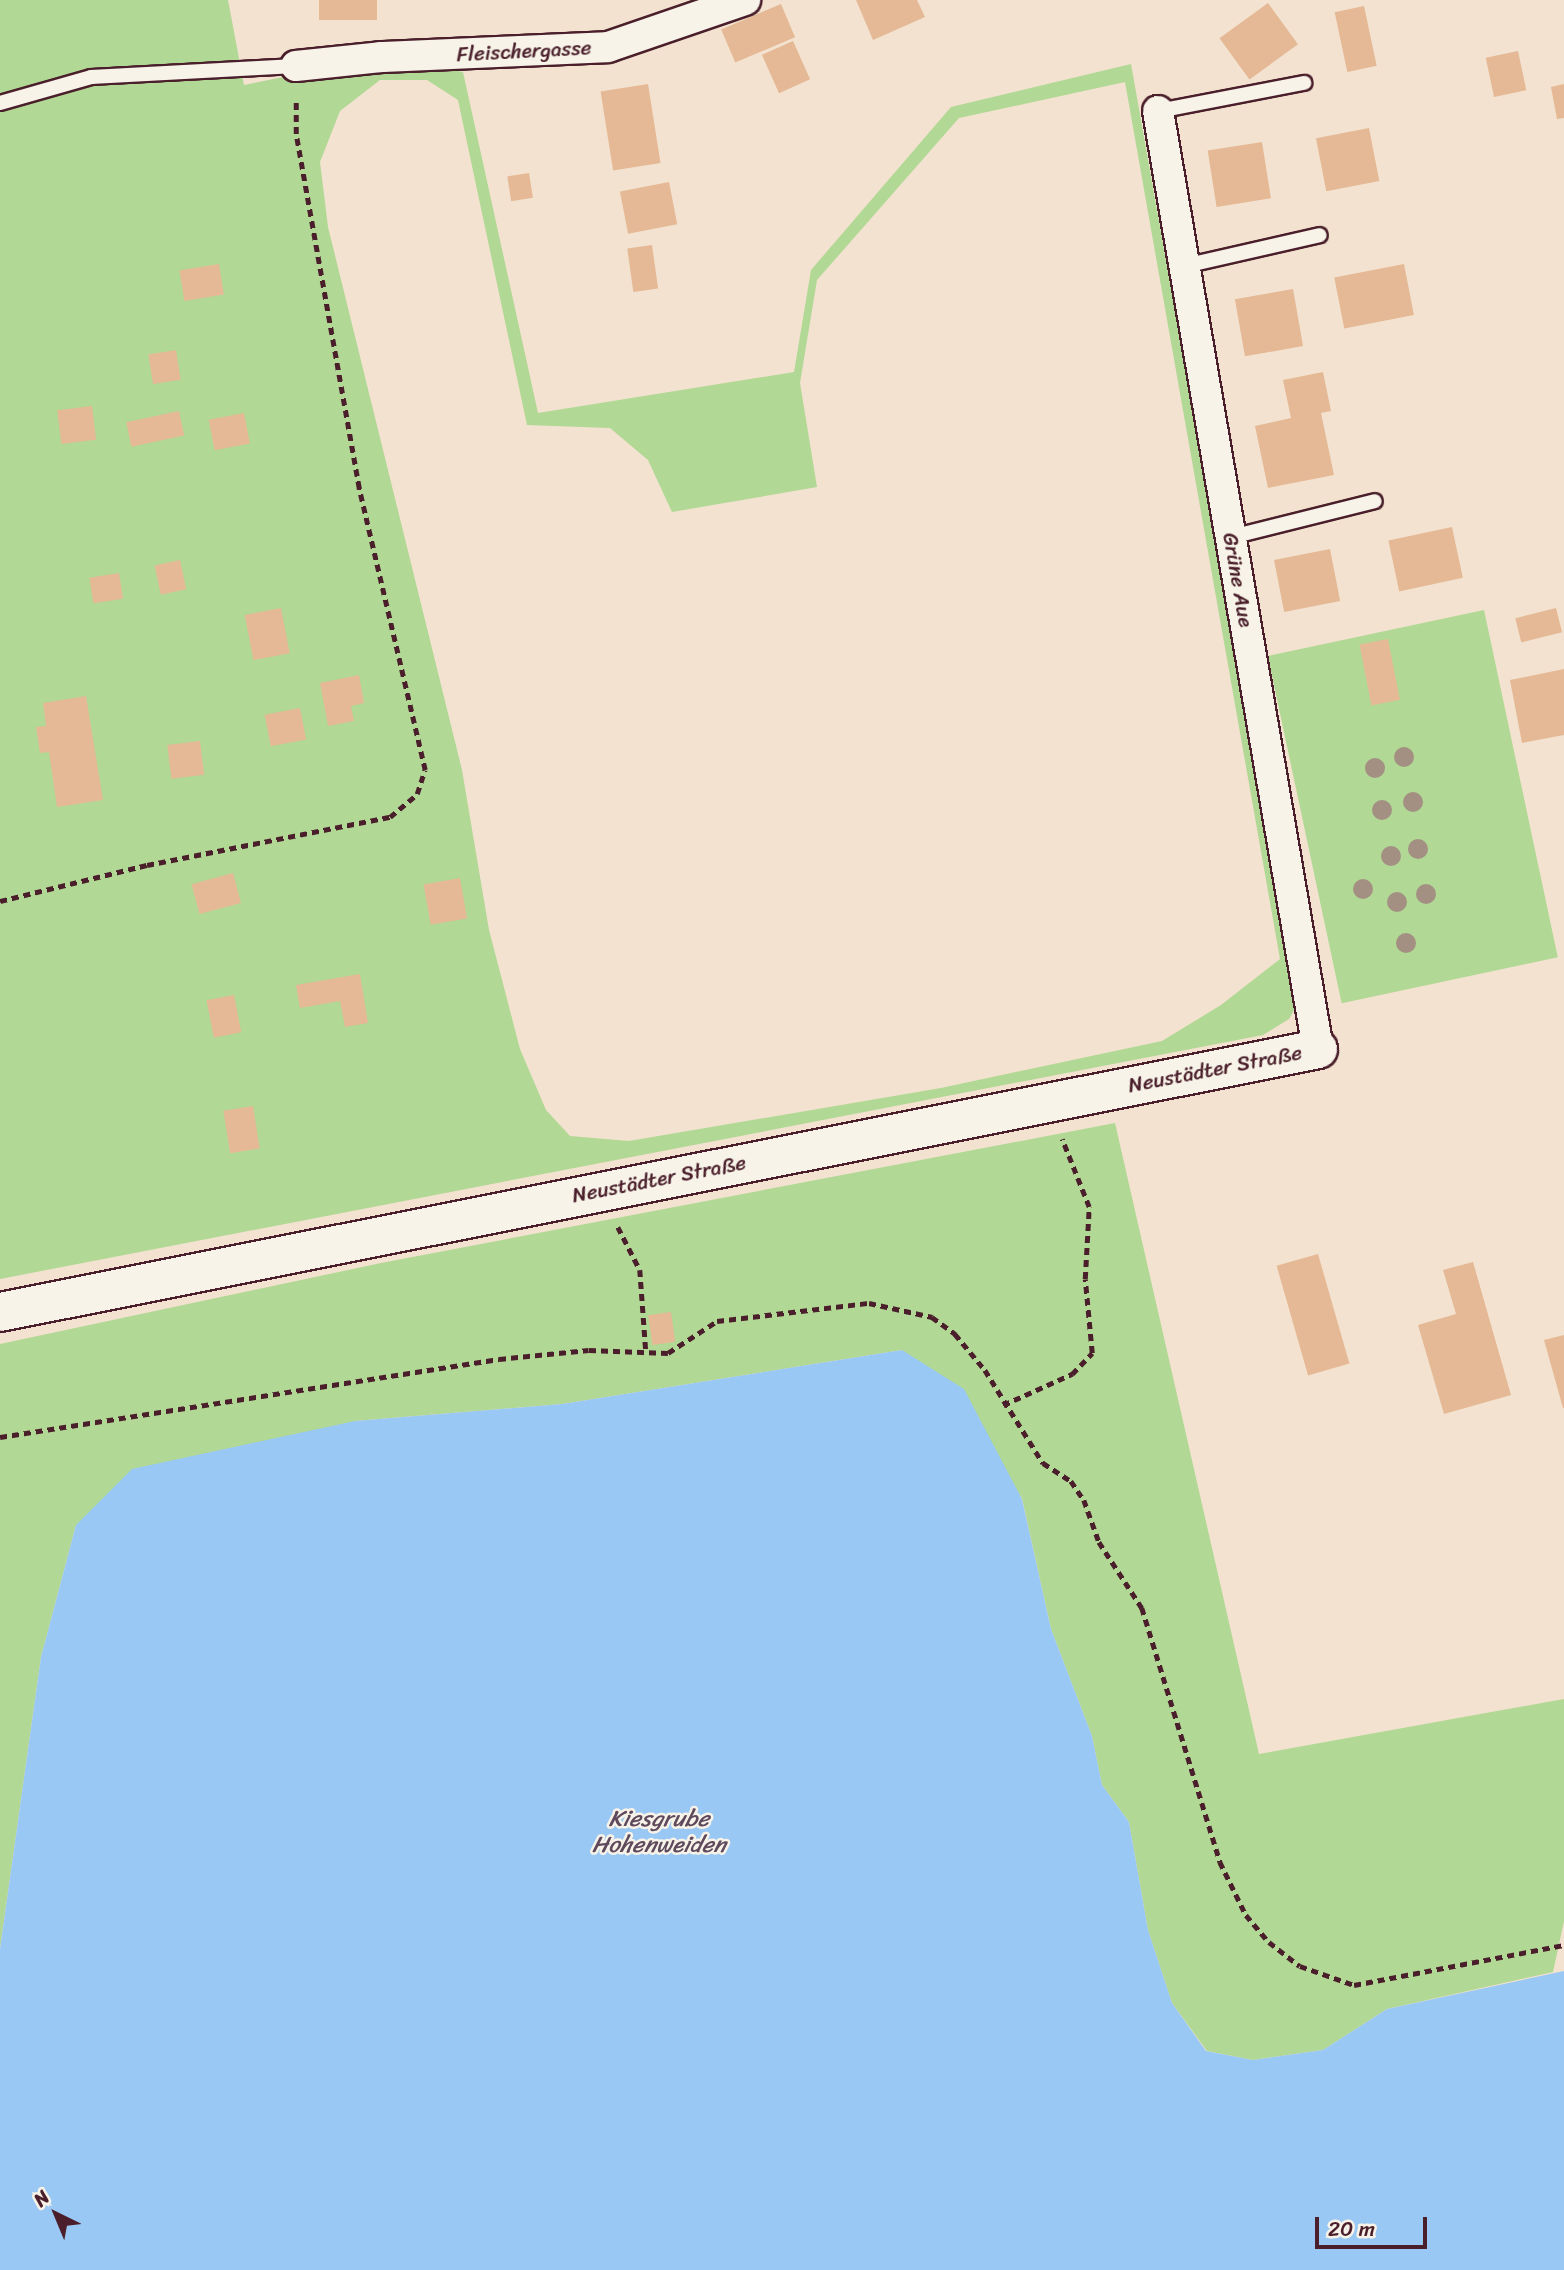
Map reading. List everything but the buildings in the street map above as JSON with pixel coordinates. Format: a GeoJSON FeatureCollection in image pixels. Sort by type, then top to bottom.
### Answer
{"type":"FeatureCollection","features":[{"type":"Feature","properties":{"kind":"main road","name":"Neustädter Straße"},"geometry":{"type":"LineString","coordinates":[[0,1312],[1318,1049]]}},
{"type":"Feature","properties":{"kind":"street","name":"Fleischergasse"},"geometry":{"type":"LineString","coordinates":[[296,66],[381,57],[608,47],[727,3]]}},
{"type":"Feature","properties":{"kind":"street","name":"Grüne Aue"},"geometry":{"type":"LineString","coordinates":[[1158,111],[1318,1049]]}},
{"type":"Feature","properties":{"kind":"lane"},"geometry":{"type":"LineString","coordinates":[[0,103],[91,77],[296,66]]}},
{"type":"Feature","properties":{"kind":"lane"},"geometry":{"type":"LineString","coordinates":[[1158,111],[1304,83]]}},
{"type":"Feature","properties":{"kind":"lane"},"geometry":{"type":"LineString","coordinates":[[1184,265],[1320,235]]}},
{"type":"Feature","properties":{"kind":"lane"},"geometry":{"type":"LineString","coordinates":[[1231,537],[1376,502]]}},
{"type":"Feature","properties":{"kind":"path"},"geometry":{"type":"LineString","coordinates":[[0,901],[148,865],[390,817],[416,794],[425,770],[359,488],[296,134],[296,66]]}},
{"type":"Feature","properties":{"kind":"path"},"geometry":{"type":"LineString","coordinates":[[1003,1405],[1072,1374],[1092,1353],[1085,1279],[1089,1207],[1048,1102]]}},
{"type":"Feature","properties":{"kind":"path"},"geometry":{"type":"LineString","coordinates":[[606,1190],[621,1238],[640,1270],[646,1351]]}},
{"type":"Feature","properties":{"kind":"path"},"geometry":{"type":"LineString","coordinates":[[0,1437],[499,1359],[589,1350],[668,1353],[681,1349],[717,1321],[869,1303],[932,1317],[955,1334],[985,1370],[1003,1405],[1043,1463],[1071,1481],[1084,1500],[1099,1542],[1142,1608],[1220,1862],[1246,1915],[1269,1941],[1300,1966],[1354,1985],[1564,1945]]}},
{"type":"Feature","properties":{"kind":"green space"},"geometry":{"type":"Polygon","coordinates":[[[0,0],[228,0],[244,85],[381,57],[463,72],[538,413],[794,372],[811,270],[951,107],[1131,64],[1298,1003],[1289,1019],[1263,1035],[0,1279],[0,0]],[[380,80],[340,111],[320,162],[328,227],[462,770],[489,930],[520,1049],[546,1110],[570,1136],[629,1141],[941,1088],[1162,1041],[1221,1005],[1280,959],[1125,82],[959,118],[817,280],[800,383],[817,487],[672,512],[648,460],[610,428],[527,425],[458,100],[427,80],[380,80]]]}},
{"type":"Feature","properties":{"kind":"green space"},"geometry":{"type":"Polygon","coordinates":[[[1484,610],[1558,957],[1342,1003],[1268,656],[1484,610]]]}},
{"type":"Feature","properties":{"kind":"green space"},"geometry":{"type":"Polygon","coordinates":[[[1115,1123],[1259,1754],[1564,1699],[1564,1921],[1553,1972],[1387,2009],[1323,2050],[1253,2060],[1207,2051],[1172,2003],[1148,1930],[1129,1822],[1102,1785],[1092,1736],[1051,1629],[1022,1498],[902,1350],[562,1404],[355,1421],[76,1525],[41,1657],[0,1949],[0,1344],[381,1263],[1115,1123]]]}},
{"type":"Feature","properties":{"kind":"water","name":"Kiesgrube Hohenweiden"},"geometry":{"type":"Polygon","coordinates":[[[902,1350],[964,1389],[1022,1499],[1051,1629],[1092,1736],[1102,1785],[1129,1822],[1148,1930],[1172,2003],[1206,2051],[1253,2060],[1323,2050],[1387,2009],[1564,1971],[1564,2270],[0,2270],[0,1949],[41,1657],[76,1525],[132,1469],[355,1421],[562,1404],[902,1350]]]}}]}
